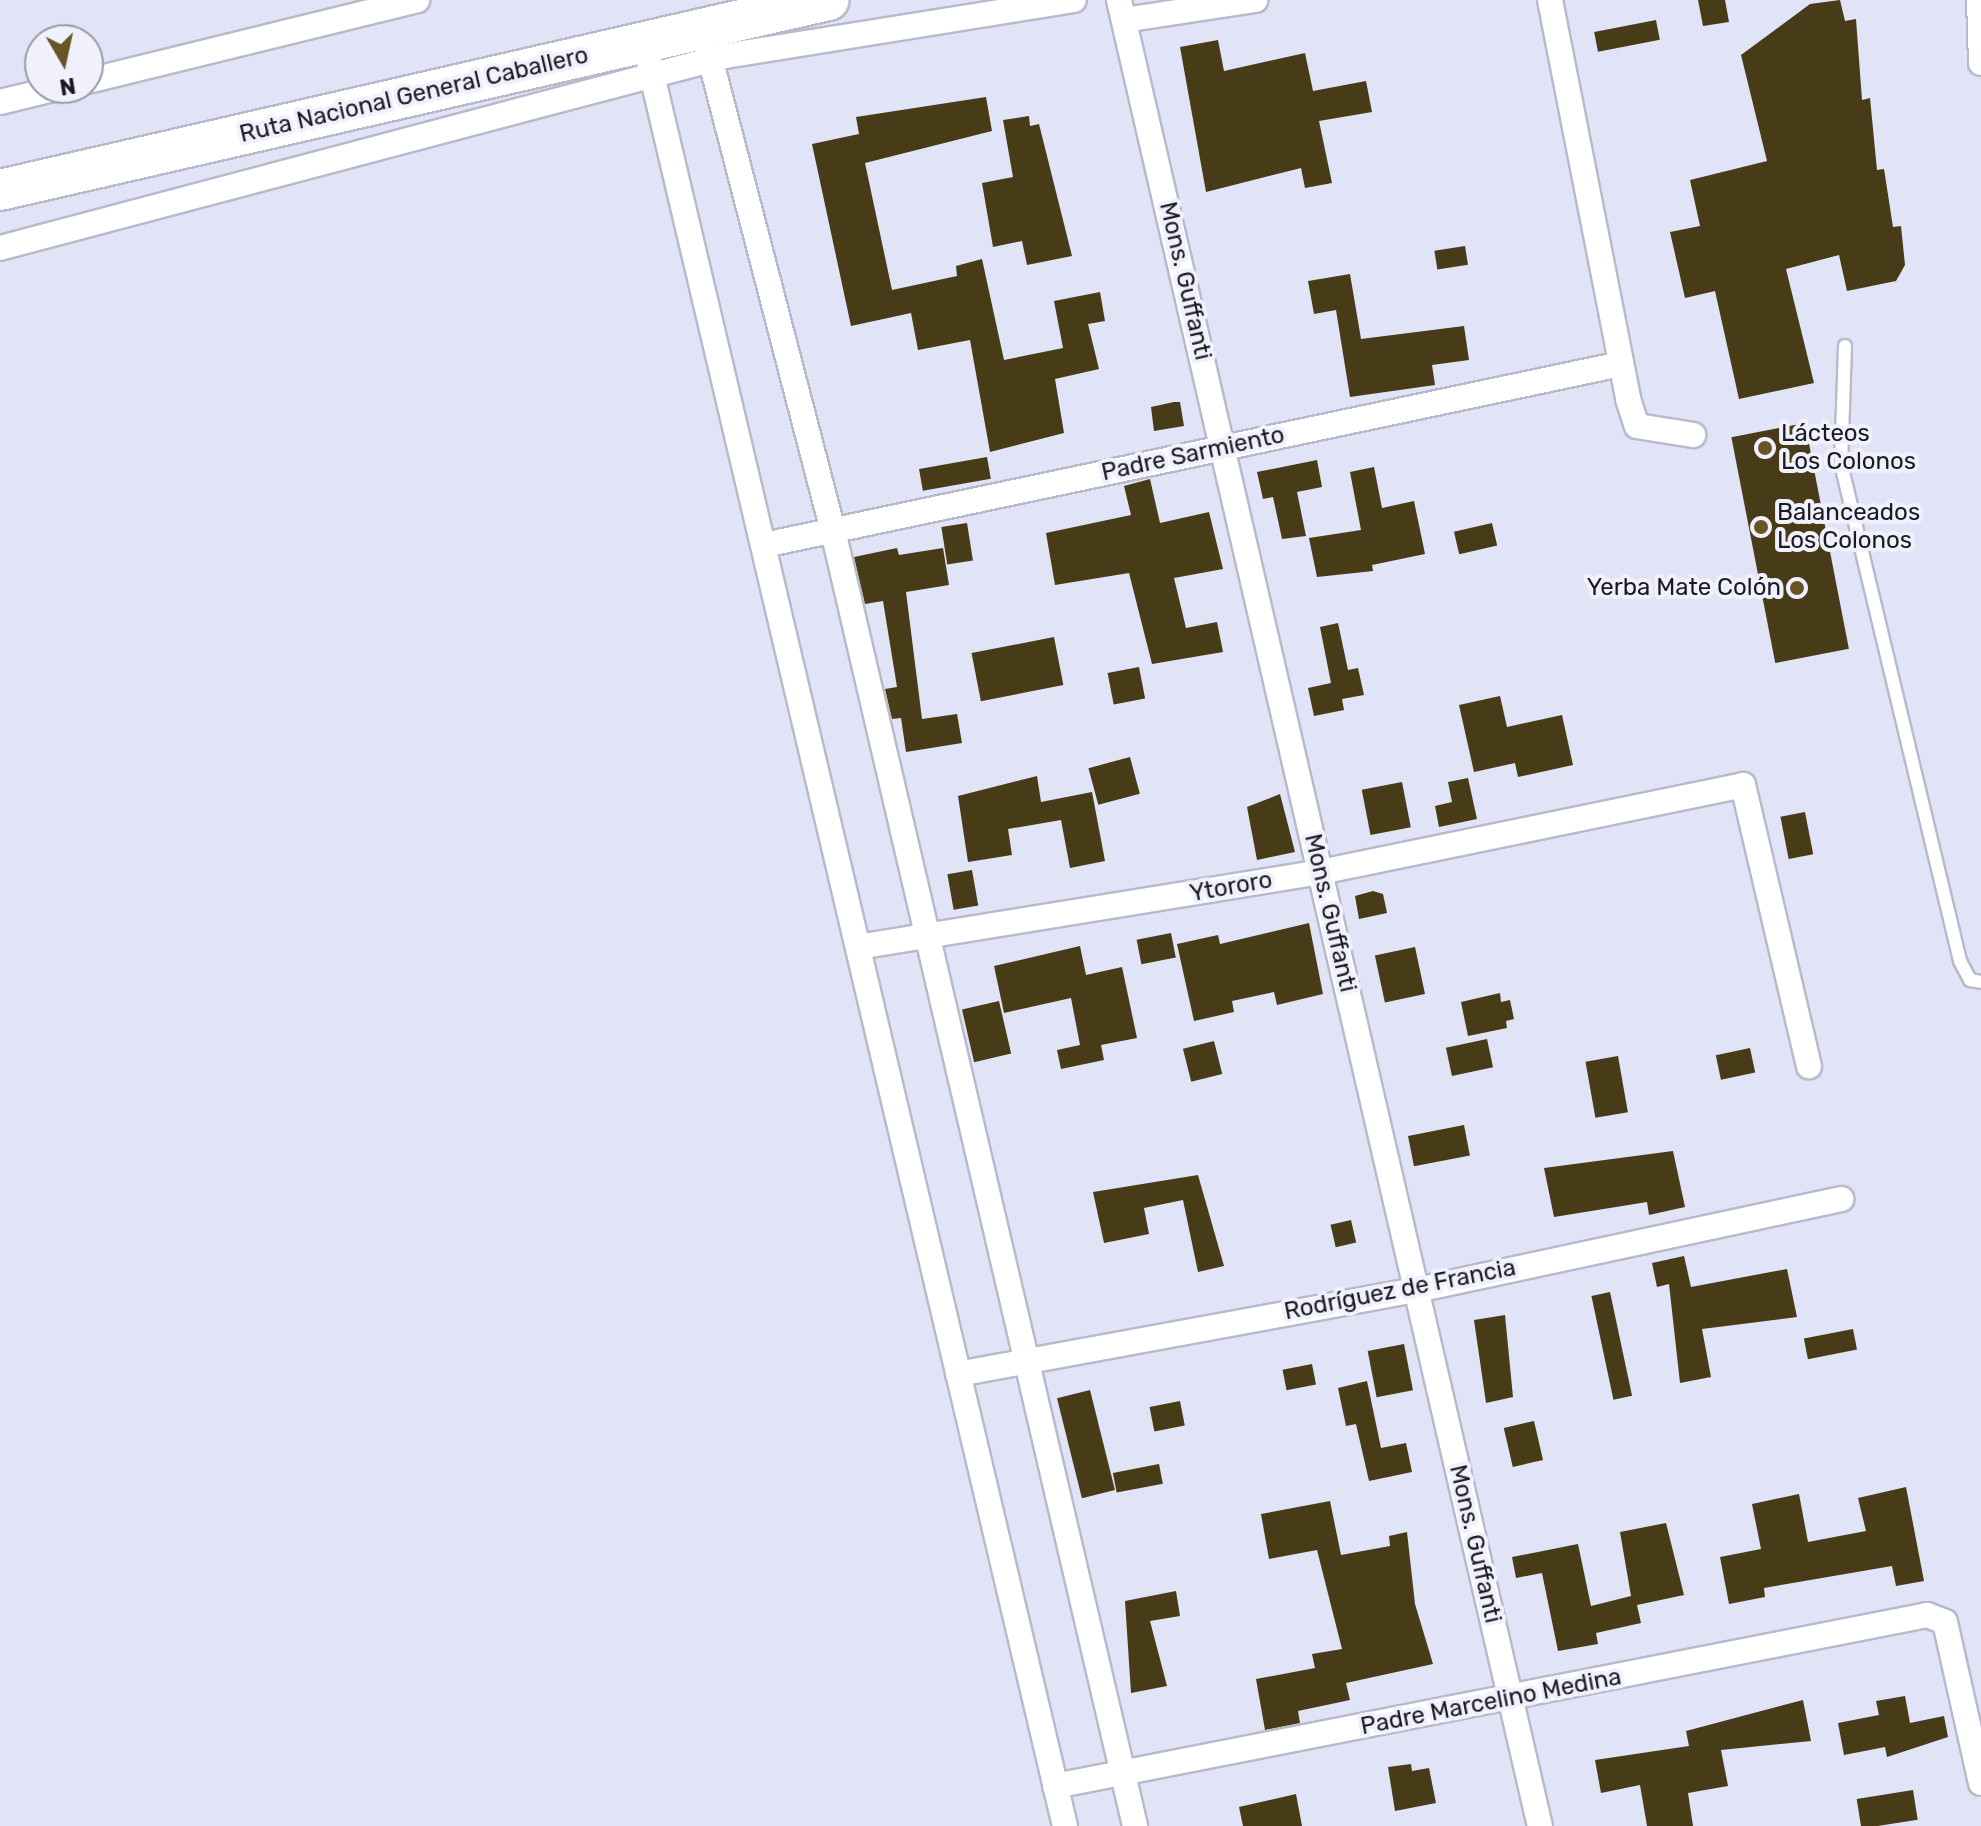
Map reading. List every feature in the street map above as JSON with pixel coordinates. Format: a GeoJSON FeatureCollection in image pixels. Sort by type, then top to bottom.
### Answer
{"type":"FeatureCollection","features":[{"type":"Feature","properties":{"kind":"highway","name":"Ruta Nacional General Caballero"},"geometry":{"type":"LineString","coordinates":[[0,190],[648,59],[706,44],[828,0]]}},
{"type":"Feature","properties":{"kind":"street"},"geometry":{"type":"LineString","coordinates":[[104,77],[417,0]]}},
{"type":"Feature","properties":{"kind":"street"},"geometry":{"type":"LineString","coordinates":[[1074,0],[706,44],[833,531],[1029,1358],[1135,1826]]}},
{"type":"Feature","properties":{"kind":"street"},"geometry":{"type":"LineString","coordinates":[[1121,10],[1255,0]]}},
{"type":"Feature","properties":{"kind":"street"},"geometry":{"type":"LineString","coordinates":[[1550,0],[1621,364],[1637,426],[1693,435]]}},
{"type":"Feature","properties":{"kind":"street"},"geometry":{"type":"LineString","coordinates":[[1979,0],[1981,63]]}},
{"type":"Feature","properties":{"kind":"street","name":"Mons. Guffanti"},"geometry":{"type":"LineString","coordinates":[[1121,10],[1540,1826]]}},
{"type":"Feature","properties":{"kind":"street"},"geometry":{"type":"LineString","coordinates":[[0,248],[648,59],[1065,1826]]}},
{"type":"Feature","properties":{"kind":"street"},"geometry":{"type":"LineString","coordinates":[[0,102],[24,96]]}},
{"type":"Feature","properties":{"kind":"street","name":"Padre Sarmiento"},"geometry":{"type":"LineString","coordinates":[[764,545],[1621,364]]}},
{"type":"Feature","properties":{"kind":"street","name":"Ytororo"},"geometry":{"type":"LineString","coordinates":[[858,947],[1320,872],[1743,785],[1809,1066]]}},
{"type":"Feature","properties":{"kind":"street","name":"Rodríguez de Francia"},"geometry":{"type":"LineString","coordinates":[[958,1374],[1029,1358],[1417,1290],[1841,1199]]}},
{"type":"Feature","properties":{"kind":"street","name":"Padre Marcelino Medina"},"geometry":{"type":"LineString","coordinates":[[1055,1786],[1122,1768],[1511,1701],[1927,1615],[1945,1622],[1981,1783]]}},
{"type":"Feature","properties":{"kind":"lane"},"geometry":{"type":"LineString","coordinates":[[1845,346],[1841,464],[1960,961],[1970,980],[1981,982]]}},
{"type":"Feature","properties":{"kind":"building"},"geometry":{"type":"Polygon","coordinates":[[[1698,0],[1725,0],[1729,22],[1703,26],[1698,0]]]}},
{"type":"Feature","properties":{"kind":"building"},"geometry":{"type":"Polygon","coordinates":[[[1840,0],[1845,21],[1856,19],[1862,100],[1870,98],[1877,170],[1884,169],[1893,227],[1901,226],[1905,265],[1896,281],[1847,291],[1839,255],[1786,269],[1814,383],[1739,399],[1715,291],[1685,298],[1670,232],[1700,226],[1690,180],[1767,161],[1741,55],[1810,4],[1840,0]]]}},
{"type":"Feature","properties":{"kind":"building"},"geometry":{"type":"Polygon","coordinates":[[[1656,20],[1660,40],[1598,52],[1594,32],[1656,20]]]}},
{"type":"Feature","properties":{"kind":"building"},"geometry":{"type":"Polygon","coordinates":[[[1218,40],[1224,71],[1305,53],[1313,91],[1366,81],[1372,112],[1319,121],[1332,183],[1305,188],[1301,168],[1206,192],[1180,47],[1218,40]]]}},
{"type":"Feature","properties":{"kind":"building"},"geometry":{"type":"Polygon","coordinates":[[[986,97],[992,131],[865,163],[892,290],[957,276],[956,266],[982,259],[1004,360],[1063,348],[1054,301],[1100,292],[1105,321],[1088,324],[1099,369],[1055,379],[1064,433],[990,452],[970,340],[918,350],[911,313],[851,326],[812,144],[859,134],[856,117],[986,97]]]}},
{"type":"Feature","properties":{"kind":"building"},"geometry":{"type":"Polygon","coordinates":[[[1029,116],[1030,126],[1039,124],[1072,256],[1027,265],[1022,241],[993,247],[982,183],[1013,177],[1003,120],[1029,116]]]}},
{"type":"Feature","properties":{"kind":"building"},"geometry":{"type":"Polygon","coordinates":[[[1465,246],[1468,265],[1437,270],[1434,251],[1465,246]]]}},
{"type":"Feature","properties":{"kind":"building"},"geometry":{"type":"Polygon","coordinates":[[[1350,274],[1361,339],[1464,326],[1469,360],[1432,365],[1435,385],[1350,397],[1336,310],[1314,314],[1308,281],[1350,274]]]}},
{"type":"Feature","properties":{"kind":"building"},"geometry":{"type":"Polygon","coordinates":[[[1180,402],[1184,426],[1154,431],[1151,407],[1180,402]]]}},
{"type":"Feature","properties":{"kind":"building"},"geometry":{"type":"Polygon","coordinates":[[[1805,423],[1849,649],[1775,663],[1731,437],[1805,423]]]}},
{"type":"Feature","properties":{"kind":"building"},"geometry":{"type":"Polygon","coordinates":[[[987,457],[991,479],[923,491],[919,469],[987,457]]]}},
{"type":"Feature","properties":{"kind":"building"},"geometry":{"type":"Polygon","coordinates":[[[1317,460],[1322,487],[1297,492],[1306,536],[1282,539],[1273,497],[1263,499],[1257,472],[1317,460]]]}},
{"type":"Feature","properties":{"kind":"building"},"geometry":{"type":"Polygon","coordinates":[[[1374,467],[1382,508],[1414,501],[1425,554],[1372,565],[1373,571],[1317,577],[1309,538],[1361,530],[1350,472],[1374,467]]]}},
{"type":"Feature","properties":{"kind":"building"},"geometry":{"type":"Polygon","coordinates":[[[1150,479],[1160,523],[1209,512],[1223,569],[1174,578],[1186,628],[1217,622],[1223,652],[1152,664],[1129,573],[1055,585],[1046,533],[1131,515],[1124,486],[1150,479]]]}},
{"type":"Feature","properties":{"kind":"building"},"geometry":{"type":"Polygon","coordinates":[[[967,523],[973,561],[947,565],[941,527],[967,523]]]}},
{"type":"Feature","properties":{"kind":"building"},"geometry":{"type":"Polygon","coordinates":[[[1492,523],[1497,545],[1459,554],[1454,532],[1492,523]]]}},
{"type":"Feature","properties":{"kind":"building"},"geometry":{"type":"Polygon","coordinates":[[[897,548],[899,555],[943,548],[949,585],[906,592],[922,719],[957,714],[962,743],[906,752],[901,718],[892,719],[885,689],[897,687],[883,601],[865,604],[854,557],[897,548]]]}},
{"type":"Feature","properties":{"kind":"building"},"geometry":{"type":"Polygon","coordinates":[[[1338,623],[1348,670],[1358,668],[1364,695],[1342,699],[1344,710],[1314,716],[1308,688],[1331,683],[1320,627],[1338,623]]]}},
{"type":"Feature","properties":{"kind":"building"},"geometry":{"type":"Polygon","coordinates":[[[1054,637],[1063,685],[981,701],[972,653],[1054,637]]]}},
{"type":"Feature","properties":{"kind":"building"},"geometry":{"type":"Polygon","coordinates":[[[1139,667],[1145,698],[1114,705],[1108,673],[1139,667]]]}},
{"type":"Feature","properties":{"kind":"building"},"geometry":{"type":"Polygon","coordinates":[[[1500,696],[1507,727],[1562,715],[1573,765],[1518,777],[1515,763],[1474,772],[1459,705],[1500,696]]]}},
{"type":"Feature","properties":{"kind":"building"},"geometry":{"type":"Polygon","coordinates":[[[1130,757],[1140,794],[1098,805],[1088,768],[1130,757]]]}},
{"type":"Feature","properties":{"kind":"building"},"geometry":{"type":"Polygon","coordinates":[[[1037,776],[1041,802],[1092,792],[1105,861],[1070,868],[1061,820],[1008,829],[1012,855],[968,862],[958,796],[1037,776]]]}},
{"type":"Feature","properties":{"kind":"building"},"geometry":{"type":"Polygon","coordinates":[[[1468,778],[1477,819],[1439,827],[1435,806],[1452,802],[1448,782],[1468,778]]]}},
{"type":"Feature","properties":{"kind":"building"},"geometry":{"type":"Polygon","coordinates":[[[1402,782],[1411,827],[1371,835],[1362,790],[1402,782]]]}},
{"type":"Feature","properties":{"kind":"building"},"geometry":{"type":"Polygon","coordinates":[[[1280,794],[1295,852],[1257,860],[1247,807],[1280,794]]]}},
{"type":"Feature","properties":{"kind":"building"},"geometry":{"type":"Polygon","coordinates":[[[1805,812],[1813,854],[1789,859],[1780,817],[1805,812]]]}},
{"type":"Feature","properties":{"kind":"building"},"geometry":{"type":"Polygon","coordinates":[[[972,870],[978,905],[954,910],[947,874],[972,870]]]}},
{"type":"Feature","properties":{"kind":"building"},"geometry":{"type":"Polygon","coordinates":[[[1373,891],[1383,894],[1387,913],[1359,919],[1355,896],[1373,891]]]}},
{"type":"Feature","properties":{"kind":"building"},"geometry":{"type":"Polygon","coordinates":[[[1309,923],[1323,994],[1277,1005],[1274,992],[1232,1001],[1234,1012],[1194,1021],[1177,944],[1218,935],[1220,944],[1309,923]]]}},
{"type":"Feature","properties":{"kind":"building"},"geometry":{"type":"Polygon","coordinates":[[[1171,933],[1176,958],[1141,964],[1137,940],[1171,933]]]}},
{"type":"Feature","properties":{"kind":"building"},"geometry":{"type":"Polygon","coordinates":[[[1080,946],[1086,975],[1122,967],[1137,1038],[1101,1045],[1104,1060],[1061,1069],[1057,1050],[1080,1045],[1071,998],[1004,1013],[994,966],[1080,946]]]}},
{"type":"Feature","properties":{"kind":"building"},"geometry":{"type":"Polygon","coordinates":[[[1415,947],[1425,994],[1385,1002],[1375,956],[1415,947]]]}},
{"type":"Feature","properties":{"kind":"building"},"geometry":{"type":"Polygon","coordinates":[[[1500,993],[1501,1002],[1510,1000],[1514,1019],[1506,1021],[1507,1028],[1468,1036],[1461,1002],[1500,993]]]}},
{"type":"Feature","properties":{"kind":"building"},"geometry":{"type":"Polygon","coordinates":[[[999,1001],[1011,1054],[974,1062],[962,1010],[999,1001]]]}},
{"type":"Feature","properties":{"kind":"building"},"geometry":{"type":"Polygon","coordinates":[[[1487,1039],[1493,1067],[1452,1076],[1446,1048],[1487,1039]]]}},
{"type":"Feature","properties":{"kind":"building"},"geometry":{"type":"Polygon","coordinates":[[[1214,1041],[1222,1074],[1191,1082],[1183,1049],[1214,1041]]]}},
{"type":"Feature","properties":{"kind":"building"},"geometry":{"type":"Polygon","coordinates":[[[1750,1048],[1755,1072],[1721,1080],[1716,1055],[1750,1048]]]}},
{"type":"Feature","properties":{"kind":"building"},"geometry":{"type":"Polygon","coordinates":[[[1618,1056],[1628,1112],[1595,1118],[1586,1062],[1618,1056]]]}},
{"type":"Feature","properties":{"kind":"building"},"geometry":{"type":"Polygon","coordinates":[[[1464,1125],[1470,1155],[1414,1166],[1408,1136],[1464,1125]]]}},
{"type":"Feature","properties":{"kind":"building"},"geometry":{"type":"Polygon","coordinates":[[[1673,1151],[1685,1207],[1649,1215],[1647,1202],[1554,1217],[1544,1168],[1673,1151]]]}},
{"type":"Feature","properties":{"kind":"building"},"geometry":{"type":"Polygon","coordinates":[[[1198,1175],[1224,1266],[1198,1272],[1183,1200],[1144,1208],[1149,1234],[1104,1243],[1093,1192],[1198,1175]]]}},
{"type":"Feature","properties":{"kind":"building"},"geometry":{"type":"Polygon","coordinates":[[[1351,1220],[1356,1242],[1336,1247],[1331,1225],[1351,1220]]]}},
{"type":"Feature","properties":{"kind":"building"},"geometry":{"type":"Polygon","coordinates":[[[1684,1256],[1691,1287],[1787,1269],[1797,1317],[1702,1329],[1711,1377],[1680,1383],[1669,1284],[1657,1287],[1652,1263],[1684,1256]]]}},
{"type":"Feature","properties":{"kind":"building"},"geometry":{"type":"Polygon","coordinates":[[[1610,1292],[1632,1396],[1613,1400],[1591,1296],[1610,1292]]]}},
{"type":"Feature","properties":{"kind":"building"},"geometry":{"type":"Polygon","coordinates":[[[1505,1315],[1513,1397],[1486,1403],[1474,1320],[1505,1315]]]}},
{"type":"Feature","properties":{"kind":"building"},"geometry":{"type":"Polygon","coordinates":[[[1853,1329],[1857,1350],[1808,1359],[1804,1339],[1853,1329]]]}},
{"type":"Feature","properties":{"kind":"building"},"geometry":{"type":"Polygon","coordinates":[[[1404,1344],[1413,1390],[1377,1397],[1368,1351],[1404,1344]]]}},
{"type":"Feature","properties":{"kind":"building"},"geometry":{"type":"Polygon","coordinates":[[[1312,1364],[1316,1385],[1287,1390],[1283,1370],[1312,1364]]]}},
{"type":"Feature","properties":{"kind":"building"},"geometry":{"type":"Polygon","coordinates":[[[1367,1381],[1381,1448],[1406,1443],[1412,1472],[1369,1481],[1356,1424],[1346,1426],[1338,1388],[1367,1381]]]}},
{"type":"Feature","properties":{"kind":"building"},"geometry":{"type":"Polygon","coordinates":[[[1090,1390],[1115,1490],[1082,1498],[1057,1398],[1090,1390]]]}},
{"type":"Feature","properties":{"kind":"building"},"geometry":{"type":"Polygon","coordinates":[[[1180,1401],[1185,1426],[1154,1431],[1150,1407],[1180,1401]]]}},
{"type":"Feature","properties":{"kind":"building"},"geometry":{"type":"Polygon","coordinates":[[[1534,1421],[1543,1460],[1513,1467],[1504,1428],[1534,1421]]]}},
{"type":"Feature","properties":{"kind":"building"},"geometry":{"type":"Polygon","coordinates":[[[1159,1464],[1163,1484],[1117,1493],[1113,1473],[1159,1464]]]}},
{"type":"Feature","properties":{"kind":"building"},"geometry":{"type":"Polygon","coordinates":[[[1906,1487],[1924,1581],[1896,1586],[1892,1566],[1764,1588],[1765,1597],[1729,1604],[1720,1557],[1761,1549],[1752,1504],[1799,1494],[1808,1542],[1866,1531],[1858,1498],[1906,1487]]]}},
{"type":"Feature","properties":{"kind":"building"},"geometry":{"type":"Polygon","coordinates":[[[1330,1501],[1341,1555],[1390,1546],[1389,1536],[1407,1532],[1415,1604],[1433,1664],[1346,1683],[1350,1700],[1298,1711],[1300,1723],[1265,1730],[1256,1679],[1315,1668],[1312,1654],[1342,1649],[1317,1550],[1269,1559],[1261,1514],[1330,1501]]]}},
{"type":"Feature","properties":{"kind":"building"},"geometry":{"type":"Polygon","coordinates":[[[1666,1523],[1684,1595],[1637,1605],[1641,1623],[1596,1633],[1598,1644],[1558,1651],[1542,1573],[1516,1578],[1512,1557],[1578,1544],[1591,1606],[1631,1596],[1620,1532],[1666,1523]]]}},
{"type":"Feature","properties":{"kind":"building"},"geometry":{"type":"Polygon","coordinates":[[[1176,1591],[1180,1616],[1150,1621],[1167,1686],[1131,1693],[1125,1601],[1176,1591]]]}},
{"type":"Feature","properties":{"kind":"building"},"geometry":{"type":"Polygon","coordinates":[[[1905,1696],[1910,1723],[1944,1716],[1948,1737],[1887,1757],[1885,1747],[1844,1755],[1838,1723],[1879,1715],[1876,1701],[1905,1696]]]}},
{"type":"Feature","properties":{"kind":"building"},"geometry":{"type":"Polygon","coordinates":[[[1803,1700],[1811,1741],[1721,1750],[1728,1786],[1688,1793],[1693,1826],[1647,1826],[1640,1785],[1601,1793],[1595,1760],[1689,1746],[1686,1731],[1803,1700]]]}},
{"type":"Feature","properties":{"kind":"building"},"geometry":{"type":"Polygon","coordinates":[[[1411,1764],[1412,1771],[1429,1768],[1436,1803],[1395,1811],[1388,1767],[1411,1764]]]}},
{"type":"Feature","properties":{"kind":"building"},"geometry":{"type":"Polygon","coordinates":[[[1913,1790],[1918,1820],[1861,1826],[1857,1799],[1913,1790]]]}},
{"type":"Feature","properties":{"kind":"building"},"geometry":{"type":"Polygon","coordinates":[[[1296,1794],[1302,1826],[1243,1826],[1239,1807],[1296,1794]]]}},
{"type":"Feature","properties":{"kind":"place","name":"Lácteos Los Colonos"},"geometry":{"type":"Point","coordinates":[1765,448]}},
{"type":"Feature","properties":{"kind":"place","name":"Balanceados Los Colonos"},"geometry":{"type":"Point","coordinates":[1761,527]}},
{"type":"Feature","properties":{"kind":"place","name":"Yerba Mate Colón"},"geometry":{"type":"Point","coordinates":[1797,588]}}]}
